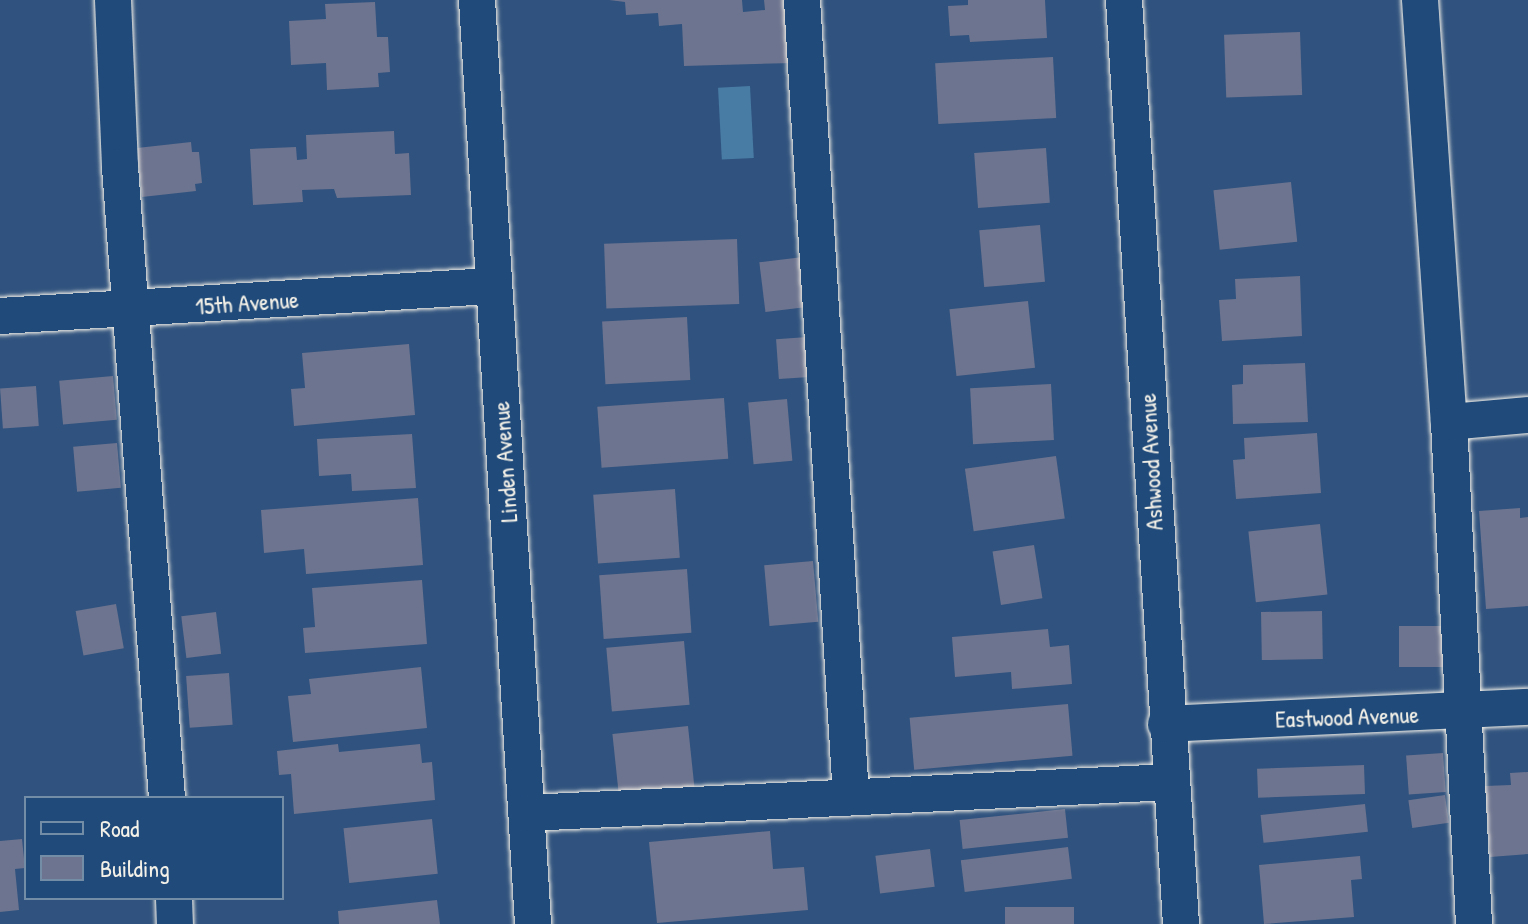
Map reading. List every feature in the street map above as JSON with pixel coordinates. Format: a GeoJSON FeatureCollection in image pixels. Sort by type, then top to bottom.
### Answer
{"type":"FeatureCollection","features":[{"type":"Feature","properties":{"kind":"street"},"geometry":{"type":"LineString","coordinates":[[113,0],[130,311],[167,796]]}},
{"type":"Feature","properties":{"kind":"street","name":"Linden Avenue"},"geometry":{"type":"LineString","coordinates":[[477,0],[533,924]]}},
{"type":"Feature","properties":{"kind":"street"},"geometry":{"type":"LineString","coordinates":[[802,0],[851,797]]}},
{"type":"Feature","properties":{"kind":"street","name":"Ashwood Avenue"},"geometry":{"type":"LineString","coordinates":[[1124,0],[1166,724],[1181,924]]}},
{"type":"Feature","properties":{"kind":"street"},"geometry":{"type":"LineString","coordinates":[[1420,0],[1449,422],[1474,924]]}},
{"type":"Feature","properties":{"kind":"street","name":"15th Avenue"},"geometry":{"type":"LineString","coordinates":[[0,316],[130,311],[494,286]]}},
{"type":"Feature","properties":{"kind":"street"},"geometry":{"type":"LineString","coordinates":[[1449,422],[1528,415]]}},
{"type":"Feature","properties":{"kind":"street","name":"Eastwood Avenue"},"geometry":{"type":"LineString","coordinates":[[1166,724],[1464,713],[1528,707]]}},
{"type":"Feature","properties":{"kind":"street"},"geometry":{"type":"LineString","coordinates":[[528,813],[1171,782]]}},
{"type":"Feature","properties":{"kind":"street"},"geometry":{"type":"LineString","coordinates":[[174,900],[175,924]]}},
{"type":"Feature","properties":{"kind":"water"},"geometry":{"type":"Polygon","coordinates":[[[750,86],[754,158],[722,160],[718,88],[750,86]]]}},
{"type":"Feature","properties":{"kind":"building"},"geometry":{"type":"Polygon","coordinates":[[[609,0],[742,0],[743,12],[765,10],[764,0],[790,0],[793,63],[684,66],[682,24],[659,26],[658,13],[626,15],[625,2],[609,0]]]}},
{"type":"Feature","properties":{"kind":"building"},"geometry":{"type":"Polygon","coordinates":[[[968,0],[1045,0],[1047,38],[970,42],[969,35],[950,36],[948,6],[968,5],[968,0]]]}},
{"type":"Feature","properties":{"kind":"building"},"geometry":{"type":"Polygon","coordinates":[[[375,2],[377,37],[388,37],[390,72],[378,73],[379,87],[327,90],[326,63],[291,65],[289,21],[326,19],[325,4],[375,2]]]}},
{"type":"Feature","properties":{"kind":"building"},"geometry":{"type":"Polygon","coordinates":[[[1300,32],[1302,95],[1226,98],[1224,35],[1300,32]]]}},
{"type":"Feature","properties":{"kind":"building"},"geometry":{"type":"Polygon","coordinates":[[[1053,57],[1056,118],[938,124],[935,63],[1053,57]]]}},
{"type":"Feature","properties":{"kind":"building"},"geometry":{"type":"Polygon","coordinates":[[[394,131],[395,154],[409,153],[411,195],[337,198],[334,189],[302,190],[303,202],[253,205],[250,149],[296,147],[297,160],[307,159],[306,135],[394,131]]]}},
{"type":"Feature","properties":{"kind":"building"},"geometry":{"type":"Polygon","coordinates":[[[191,142],[192,152],[199,152],[202,183],[195,184],[196,191],[142,197],[137,148],[191,142]]]}},
{"type":"Feature","properties":{"kind":"building"},"geometry":{"type":"Polygon","coordinates":[[[1046,148],[1050,203],[978,208],[974,153],[1046,148]]]}},
{"type":"Feature","properties":{"kind":"building"},"geometry":{"type":"Polygon","coordinates":[[[1291,182],[1297,242],[1220,250],[1213,190],[1291,182]]]}},
{"type":"Feature","properties":{"kind":"building"},"geometry":{"type":"Polygon","coordinates":[[[1040,225],[1045,282],[984,287],[979,230],[1040,225]]]}},
{"type":"Feature","properties":{"kind":"building"},"geometry":{"type":"Polygon","coordinates":[[[737,239],[739,304],[606,309],[604,244],[737,239]]]}},
{"type":"Feature","properties":{"kind":"building"},"geometry":{"type":"Polygon","coordinates":[[[803,257],[809,307],[765,312],[759,262],[803,257]]]}},
{"type":"Feature","properties":{"kind":"building"},"geometry":{"type":"Polygon","coordinates":[[[1300,276],[1302,336],[1222,341],[1219,300],[1236,299],[1235,279],[1300,276]]]}},
{"type":"Feature","properties":{"kind":"building"},"geometry":{"type":"Polygon","coordinates":[[[1028,301],[1035,368],[956,376],[949,309],[1028,301]]]}},
{"type":"Feature","properties":{"kind":"building"},"geometry":{"type":"Polygon","coordinates":[[[687,317],[690,380],[605,384],[602,321],[687,317]]]}},
{"type":"Feature","properties":{"kind":"building"},"geometry":{"type":"Polygon","coordinates":[[[807,337],[810,377],[779,379],[776,339],[807,337]]]}},
{"type":"Feature","properties":{"kind":"building"},"geometry":{"type":"Polygon","coordinates":[[[409,344],[415,415],[294,426],[291,389],[305,388],[302,353],[409,344]]]}},
{"type":"Feature","properties":{"kind":"building"},"geometry":{"type":"Polygon","coordinates":[[[1305,363],[1308,422],[1233,424],[1232,385],[1243,384],[1243,365],[1305,363]]]}},
{"type":"Feature","properties":{"kind":"building"},"geometry":{"type":"Polygon","coordinates":[[[113,376],[117,420],[63,425],[59,381],[113,376]]]}},
{"type":"Feature","properties":{"kind":"building"},"geometry":{"type":"Polygon","coordinates":[[[1051,384],[1054,440],[973,444],[970,388],[1051,384]]]}},
{"type":"Feature","properties":{"kind":"building"},"geometry":{"type":"Polygon","coordinates":[[[36,386],[39,426],[3,428],[0,389],[36,386]]]}},
{"type":"Feature","properties":{"kind":"building"},"geometry":{"type":"Polygon","coordinates":[[[724,398],[728,459],[602,468],[597,407],[724,398]]]}},
{"type":"Feature","properties":{"kind":"building"},"geometry":{"type":"Polygon","coordinates":[[[787,399],[792,461],[754,464],[748,402],[787,399]]]}},
{"type":"Feature","properties":{"kind":"building"},"geometry":{"type":"Polygon","coordinates":[[[1317,433],[1321,493],[1236,499],[1233,460],[1245,459],[1244,438],[1317,433]]]}},
{"type":"Feature","properties":{"kind":"building"},"geometry":{"type":"Polygon","coordinates":[[[412,434],[416,488],[352,491],[351,474],[319,476],[317,439],[412,434]]]}},
{"type":"Feature","properties":{"kind":"building"},"geometry":{"type":"Polygon","coordinates":[[[117,443],[121,488],[77,492],[73,447],[117,443]]]}},
{"type":"Feature","properties":{"kind":"building"},"geometry":{"type":"Polygon","coordinates":[[[1056,456],[1065,518],[974,531],[965,469],[1056,456]]]}},
{"type":"Feature","properties":{"kind":"building"},"geometry":{"type":"Polygon","coordinates":[[[675,489],[680,558],[598,564],[593,495],[675,489]]]}},
{"type":"Feature","properties":{"kind":"building"},"geometry":{"type":"Polygon","coordinates":[[[418,498],[423,565],[306,574],[304,549],[264,553],[261,510],[418,498]]]}},
{"type":"Feature","properties":{"kind":"building"},"geometry":{"type":"Polygon","coordinates":[[[1520,508],[1520,518],[1528,517],[1528,606],[1486,609],[1479,511],[1520,508]]]}},
{"type":"Feature","properties":{"kind":"building"},"geometry":{"type":"Polygon","coordinates":[[[1320,524],[1327,595],[1256,602],[1248,532],[1320,524]]]}},
{"type":"Feature","properties":{"kind":"building"},"geometry":{"type":"Polygon","coordinates":[[[1034,545],[1042,598],[1001,605],[993,552],[1034,545]]]}},
{"type":"Feature","properties":{"kind":"building"},"geometry":{"type":"Polygon","coordinates":[[[813,561],[818,622],[770,626],[764,565],[813,561]]]}},
{"type":"Feature","properties":{"kind":"building"},"geometry":{"type":"Polygon","coordinates":[[[687,569],[691,633],[604,639],[599,575],[687,569]]]}},
{"type":"Feature","properties":{"kind":"building"},"geometry":{"type":"Polygon","coordinates":[[[422,580],[427,644],[305,653],[303,628],[315,627],[312,588],[422,580]]]}},
{"type":"Feature","properties":{"kind":"building"},"geometry":{"type":"Polygon","coordinates":[[[116,604],[124,648],[83,655],[76,611],[116,604]]]}},
{"type":"Feature","properties":{"kind":"building"},"geometry":{"type":"Polygon","coordinates":[[[1322,611],[1323,659],[1262,660],[1261,612],[1322,611]]]}},
{"type":"Feature","properties":{"kind":"building"},"geometry":{"type":"Polygon","coordinates":[[[216,612],[221,654],[186,658],[181,616],[216,612]]]}},
{"type":"Feature","properties":{"kind":"building"},"geometry":{"type":"Polygon","coordinates":[[[1399,626],[1443,626],[1443,667],[1399,667],[1399,626]]]}},
{"type":"Feature","properties":{"kind":"building"},"geometry":{"type":"Polygon","coordinates":[[[1048,629],[1050,647],[1069,645],[1072,684],[1012,689],[1011,672],[955,677],[952,637],[1048,629]]]}},
{"type":"Feature","properties":{"kind":"building"},"geometry":{"type":"Polygon","coordinates":[[[684,641],[690,705],[612,712],[606,648],[684,641]]]}},
{"type":"Feature","properties":{"kind":"building"},"geometry":{"type":"Polygon","coordinates":[[[421,667],[427,728],[293,742],[288,696],[311,694],[309,679],[421,667]]]}},
{"type":"Feature","properties":{"kind":"building"},"geometry":{"type":"Polygon","coordinates":[[[229,673],[233,725],[190,728],[186,676],[229,673]]]}},
{"type":"Feature","properties":{"kind":"building"},"geometry":{"type":"Polygon","coordinates":[[[1068,704],[1073,756],[914,770],[910,718],[1068,704]]]}},
{"type":"Feature","properties":{"kind":"building"},"geometry":{"type":"Polygon","coordinates":[[[688,726],[695,790],[619,798],[612,734],[688,726]]]}},
{"type":"Feature","properties":{"kind":"building"},"geometry":{"type":"Polygon","coordinates":[[[338,744],[339,752],[420,744],[422,763],[432,762],[435,800],[294,814],[291,774],[279,775],[277,751],[338,744]]]}},
{"type":"Feature","properties":{"kind":"building"},"geometry":{"type":"Polygon","coordinates":[[[1443,753],[1446,792],[1409,794],[1406,756],[1443,753]]]}},
{"type":"Feature","properties":{"kind":"building"},"geometry":{"type":"Polygon","coordinates":[[[1364,765],[1365,794],[1258,798],[1257,769],[1364,765]]]}},
{"type":"Feature","properties":{"kind":"building"},"geometry":{"type":"Polygon","coordinates":[[[1528,772],[1528,854],[1490,857],[1485,786],[1511,785],[1510,773],[1528,772]]]}},
{"type":"Feature","properties":{"kind":"building"},"geometry":{"type":"Polygon","coordinates":[[[1445,795],[1449,823],[1412,828],[1408,800],[1445,795]]]}},
{"type":"Feature","properties":{"kind":"building"},"geometry":{"type":"Polygon","coordinates":[[[1365,804],[1368,832],[1264,843],[1261,815],[1365,804]]]}},
{"type":"Feature","properties":{"kind":"building"},"geometry":{"type":"Polygon","coordinates":[[[1065,809],[1068,838],[963,849],[960,820],[1065,809]]]}},
{"type":"Feature","properties":{"kind":"building"},"geometry":{"type":"Polygon","coordinates":[[[432,819],[438,874],[349,883],[343,828],[432,819]]]}},
{"type":"Feature","properties":{"kind":"building"},"geometry":{"type":"Polygon","coordinates":[[[770,831],[773,869],[804,867],[808,910],[657,923],[649,842],[770,831]]]}},
{"type":"Feature","properties":{"kind":"building"},"geometry":{"type":"Polygon","coordinates":[[[22,839],[24,868],[15,869],[19,910],[0,912],[0,841],[22,839]]]}},
{"type":"Feature","properties":{"kind":"building"},"geometry":{"type":"Polygon","coordinates":[[[1068,847],[1072,879],[965,892],[961,860],[1068,847]]]}},
{"type":"Feature","properties":{"kind":"building"},"geometry":{"type":"Polygon","coordinates":[[[930,849],[935,887],[880,893],[875,856],[930,849]]]}},
{"type":"Feature","properties":{"kind":"building"},"geometry":{"type":"Polygon","coordinates":[[[1360,856],[1362,879],[1351,880],[1354,917],[1264,924],[1259,865],[1360,856]]]}},
{"type":"Feature","properties":{"kind":"building"},"geometry":{"type":"Polygon","coordinates":[[[437,900],[440,924],[339,924],[338,911],[437,900]]]}},
{"type":"Feature","properties":{"kind":"building"},"geometry":{"type":"Polygon","coordinates":[[[1005,907],[1074,907],[1074,924],[1005,924],[1005,907]]]}}]}
